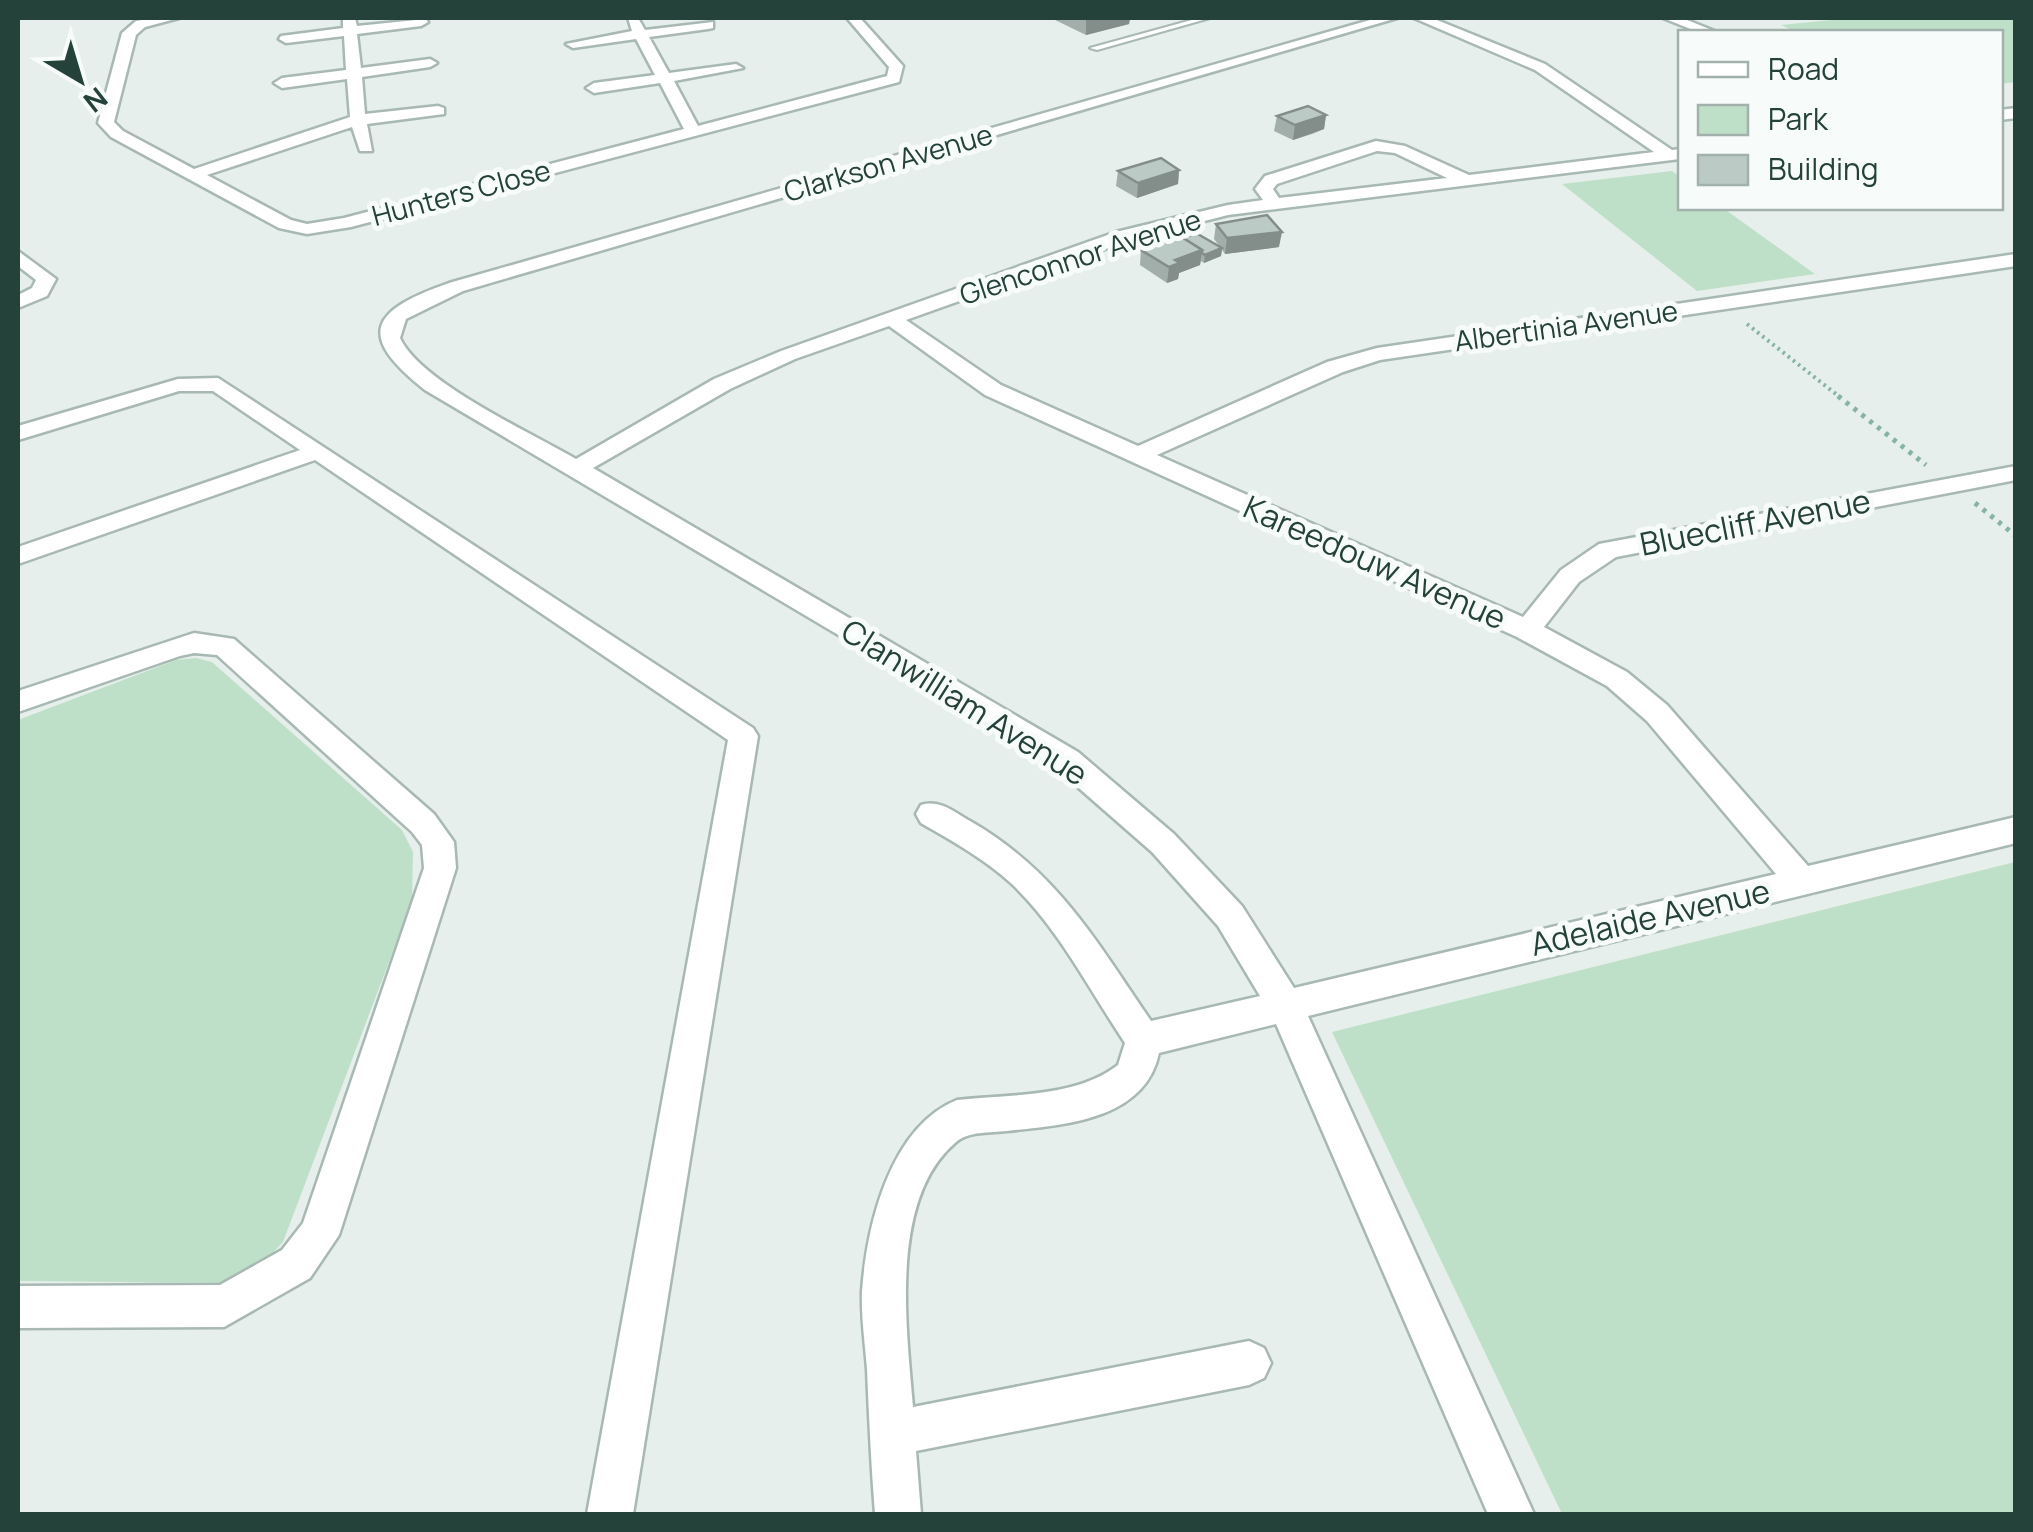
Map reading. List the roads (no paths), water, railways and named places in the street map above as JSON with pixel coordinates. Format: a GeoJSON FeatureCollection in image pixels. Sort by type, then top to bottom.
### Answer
{"type":"FeatureCollection","features":[{"type":"Feature","properties":{"kind":"street","name":"Hunters Close"},"geometry":{"type":"LineString","coordinates":[[172,18],[141,24],[129,33],[106,123],[117,134],[285,224],[307,229],[894,78],[896,66],[853,18]]}},
{"type":"Feature","properties":{"kind":"street"},"geometry":{"type":"LineString","coordinates":[[632,18],[693,131]]}},
{"type":"Feature","properties":{"kind":"street","name":"Clarkson Avenue"},"geometry":{"type":"LineString","coordinates":[[392,318],[416,302],[456,287],[1390,18]]}},
{"type":"Feature","properties":{"kind":"street"},"geometry":{"type":"LineString","coordinates":[[1422,18],[1540,66],[1675,155]]}},
{"type":"Feature","properties":{"kind":"street"},"geometry":{"type":"LineString","coordinates":[[1670,18],[1704,30]]}},
{"type":"Feature","properties":{"kind":"street"},"geometry":{"type":"LineString","coordinates":[[286,39],[350,24],[421,22]]}},
{"type":"Feature","properties":{"kind":"street"},"geometry":{"type":"LineString","coordinates":[[350,24],[358,120],[366,148]]}},
{"type":"Feature","properties":{"kind":"street"},"geometry":{"type":"LineString","coordinates":[[573,44],[708,25]]}},
{"type":"Feature","properties":{"kind":"street"},"geometry":{"type":"LineString","coordinates":[[282,83],[430,63]]}},
{"type":"Feature","properties":{"kind":"street"},"geometry":{"type":"LineString","coordinates":[[594,88],[736,68]]}},
{"type":"Feature","properties":{"kind":"street"},"geometry":{"type":"LineString","coordinates":[[195,174],[358,120],[438,111]]}},
{"type":"Feature","properties":{"kind":"street"},"geometry":{"type":"LineString","coordinates":[[1274,204],[1264,189],[1271,180],[1376,146],[1399,149],[1468,181]]}},
{"type":"Feature","properties":{"kind":"street","name":"Glenconnor Avenue"},"geometry":{"type":"LineString","coordinates":[[576,469],[722,384],[788,354],[1158,225],[1274,204],[1675,155]]}},
{"type":"Feature","properties":{"kind":"street"},"geometry":{"type":"LineString","coordinates":[[18,256],[46,279],[40,292],[18,302]]}},
{"type":"Feature","properties":{"kind":"street","name":"Albertinia Avenue"},"geometry":{"type":"LineString","coordinates":[[1136,456],[1336,367],[1377,354],[2016,260]]}},
{"type":"Feature","properties":{"kind":"street","name":"Clanwilliam Avenue"},"geometry":{"type":"LineString","coordinates":[[392,318],[388,331],[391,342],[414,372],[1067,760],[1163,843],[1230,916],[1284,1004],[1511,1514]]}},
{"type":"Feature","properties":{"kind":"street","name":"Kareedouw Avenue"},"geometry":{"type":"LineString","coordinates":[[892,318],[992,390],[1527,630],[1616,679],[1657,713],[1802,882]]}},
{"type":"Feature","properties":{"kind":"street"},"geometry":{"type":"LineString","coordinates":[[18,433],[178,385],[208,381],[218,384],[744,736],[610,1514]]}},
{"type":"Feature","properties":{"kind":"street"},"geometry":{"type":"LineString","coordinates":[[18,556],[318,452]]}},
{"type":"Feature","properties":{"kind":"street","name":"Bluecliff Avenue"},"geometry":{"type":"LineString","coordinates":[[1527,630],[1570,576],[1608,550],[2016,473]]}},
{"type":"Feature","properties":{"kind":"street"},"geometry":{"type":"LineString","coordinates":[[18,702],[174,648],[211,642],[224,646],[423,823],[438,842],[440,868],[319,1236],[296,1264],[224,1306],[18,1307]]}},
{"type":"Feature","properties":{"kind":"street"},"geometry":{"type":"LineString","coordinates":[[898,1514],[884,1294],[888,1259],[914,1159],[939,1128],[958,1118],[1109,1093],[1131,1077],[1140,1064],[1143,1040],[1048,901],[1024,875],[992,849],[932,814]]}},
{"type":"Feature","properties":{"kind":"street","name":"Adelaide Avenue"},"geometry":{"type":"LineString","coordinates":[[1143,1040],[2016,830]]}},
{"type":"Feature","properties":{"kind":"street"},"geometry":{"type":"LineString","coordinates":[[891,1434],[1249,1362]]}},
{"type":"Feature","properties":{"kind":"lane"},"geometry":{"type":"LineString","coordinates":[[1094,48],[1206,18]]}}]}
